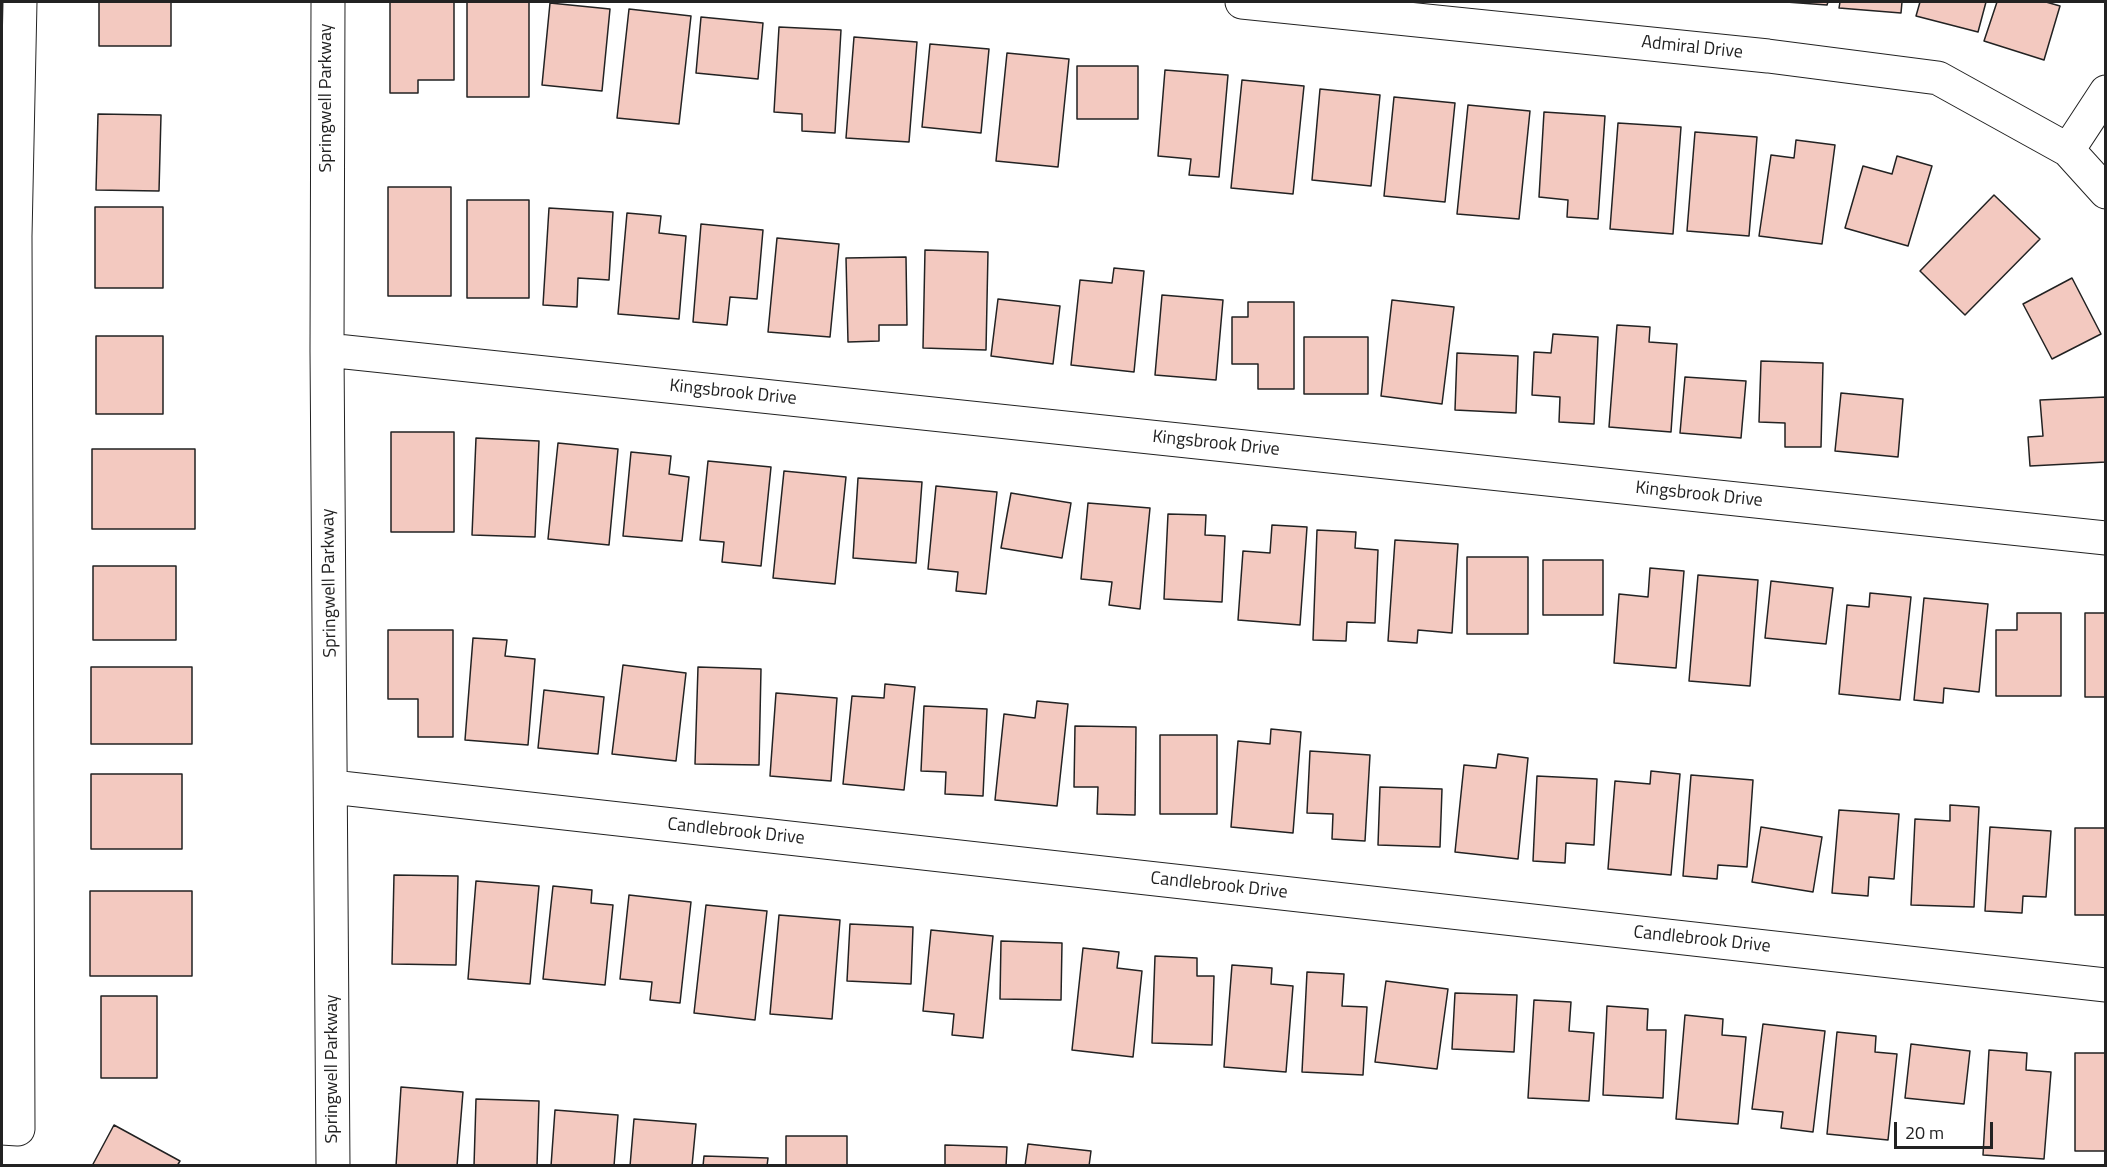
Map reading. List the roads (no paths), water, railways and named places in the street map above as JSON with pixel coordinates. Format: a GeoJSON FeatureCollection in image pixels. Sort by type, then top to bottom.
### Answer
{"type":"FeatureCollection","features":[{"type":"Feature","properties":{"kind":"street"},"geometry":{"type":"LineString","coordinates":[[10,1129],[8,236],[20,2]]}},
{"type":"Feature","properties":{"kind":"street","name":"Springwell Parkway"},"geometry":{"type":"LineString","coordinates":[[328,2],[327,350],[333,1166]]}},
{"type":"Feature","properties":{"kind":"street","name":"Admiral Drive"},"geometry":{"type":"LineString","coordinates":[[1242,2],[1768,56],[1938,78],[2068,150],[2106,192]]}},
{"type":"Feature","properties":{"kind":"street"},"geometry":{"type":"LineString","coordinates":[[2068,150],[2106,92]]}},
{"type":"Feature","properties":{"kind":"street","name":"Kingsbrook Drive"},"geometry":{"type":"LineString","coordinates":[[327,350],[2106,538]]}},
{"type":"Feature","properties":{"kind":"street","name":"Candlebrook Drive"},"geometry":{"type":"LineString","coordinates":[[332,787],[2106,985]]}}]}
